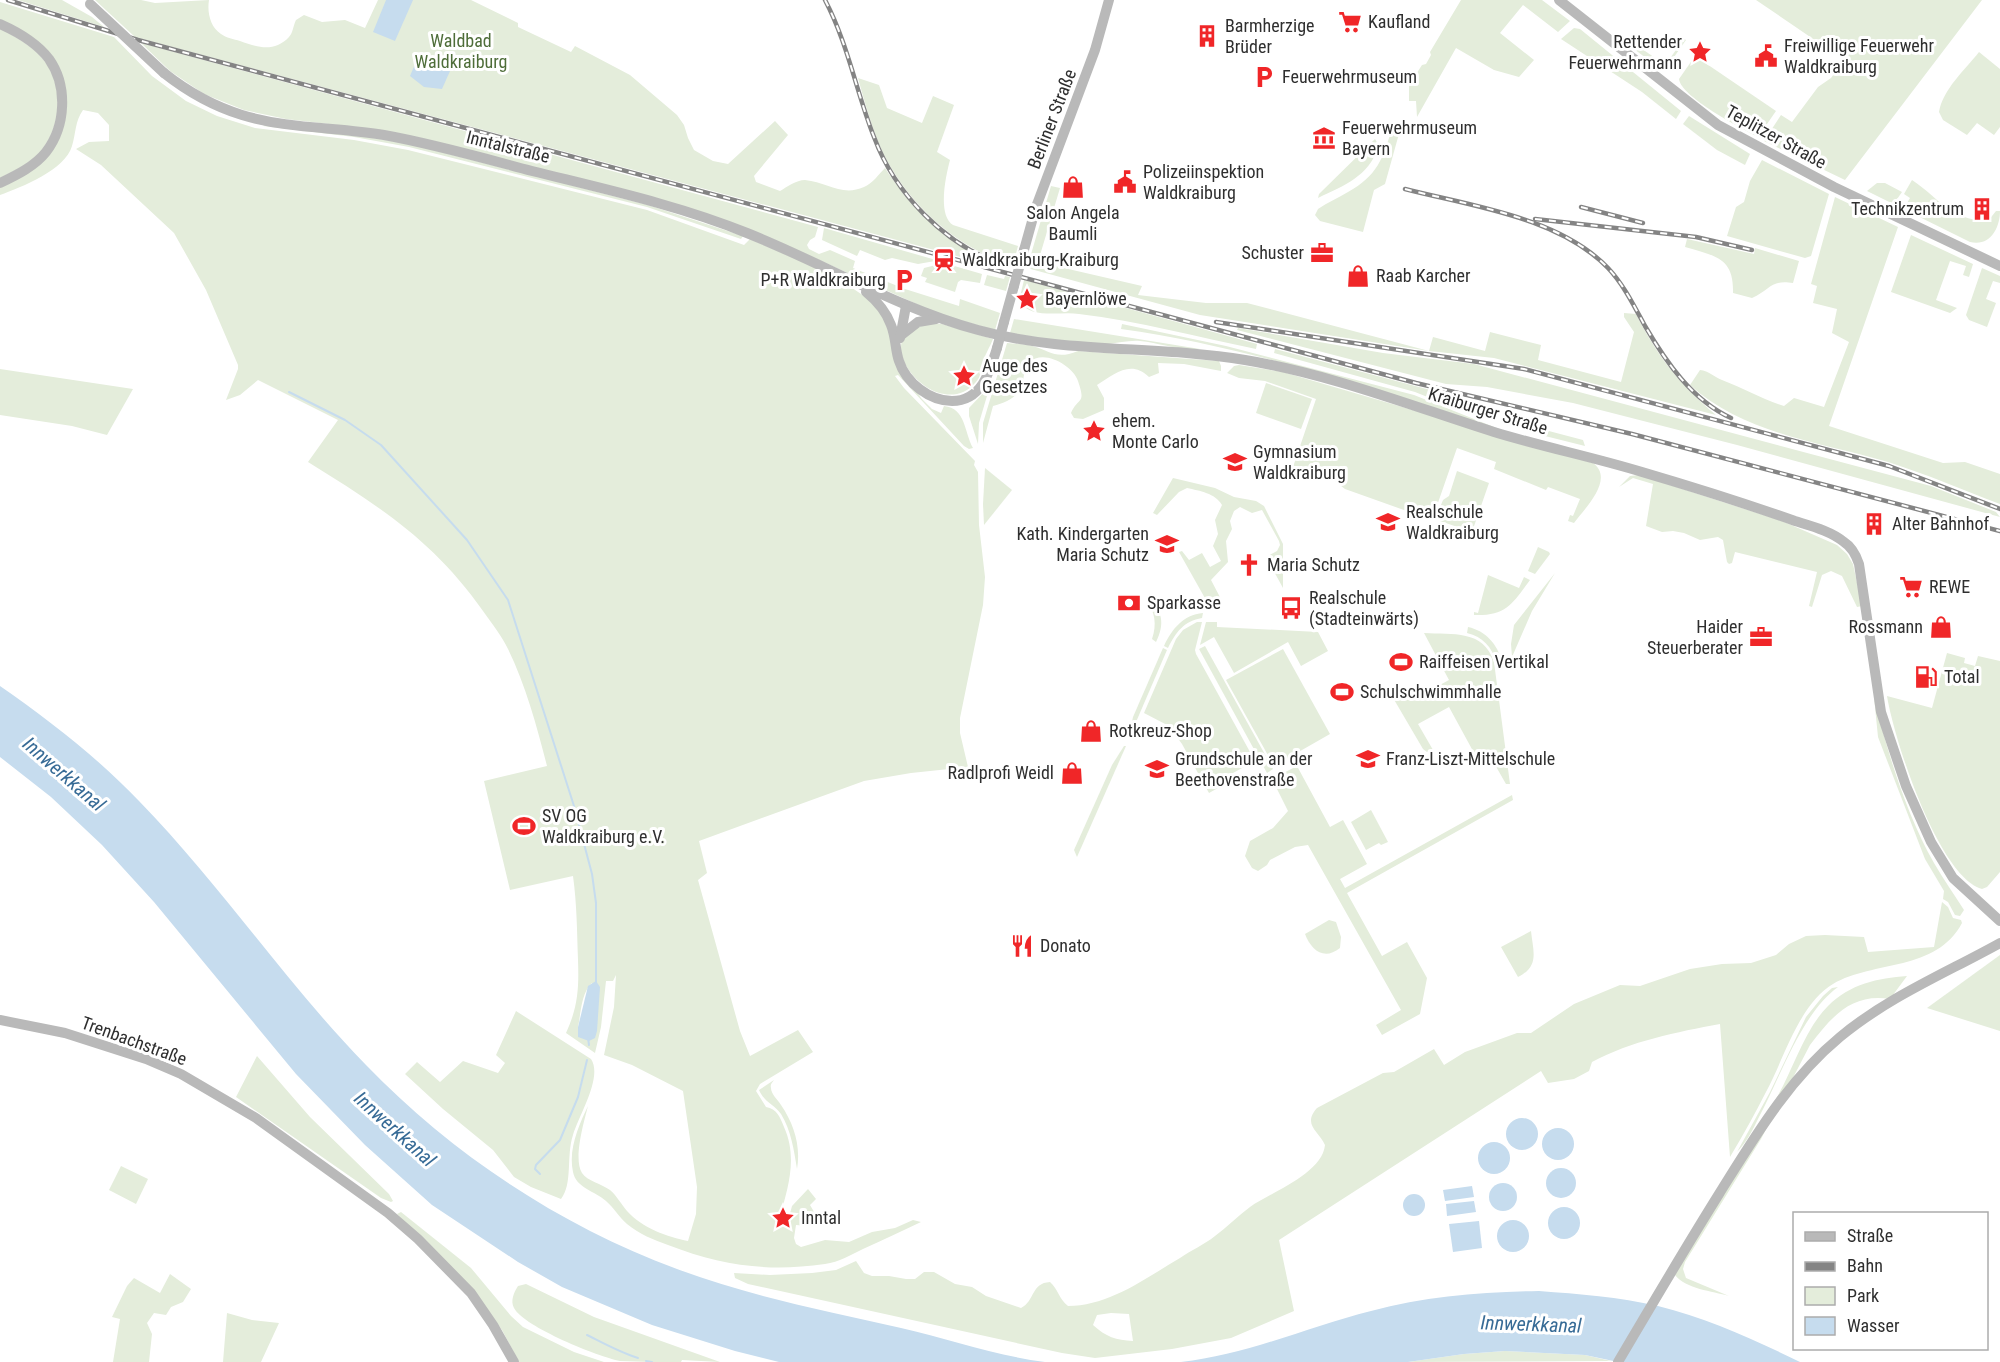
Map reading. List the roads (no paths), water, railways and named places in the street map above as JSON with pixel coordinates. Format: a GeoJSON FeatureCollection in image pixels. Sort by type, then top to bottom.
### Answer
{"type":"FeatureCollection","features":[{"type":"Feature","properties":{"kind":"main road","name":"Berliner Straße"},"geometry":{"type":"LineString","coordinates":[[897,350],[902,368],[919,388],[935,398],[954,401],[968,397],[980,388],[988,375],[1036,207],[1095,50],[1109,0]]}},
{"type":"Feature","properties":{"kind":"main road","name":"Teplitzer Straße"},"geometry":{"type":"LineString","coordinates":[[1559,0],[1718,125],[1834,187],[2000,266]]}},
{"type":"Feature","properties":{"kind":"main road","name":"Inntalstraße"},"geometry":{"type":"LineString","coordinates":[[88,2],[164,73],[202,99],[243,115],[412,140],[650,201],[754,236],[939,319]]}},
{"type":"Feature","properties":{"kind":"main road"},"geometry":{"type":"LineString","coordinates":[[0,24],[27,39],[50,60],[60,87],[62,109],[56,134],[46,152],[29,167],[0,183]]}},
{"type":"Feature","properties":{"kind":"main road"},"geometry":{"type":"LineString","coordinates":[[859,285],[885,311],[893,330],[897,350]]}},
{"type":"Feature","properties":{"kind":"main road"},"geometry":{"type":"LineString","coordinates":[[897,350],[906,306]]}},
{"type":"Feature","properties":{"kind":"main road"},"geometry":{"type":"LineString","coordinates":[[900,336],[921,320],[939,319]]}},
{"type":"Feature","properties":{"kind":"main road","name":"Kraiburger Straße"},"geometry":{"type":"LineString","coordinates":[[939,319],[986,333],[1021,340],[1197,354],[1284,368],[1516,438],[1732,498],[1842,539],[1850,547],[1861,568],[1881,712],[1918,817],[1953,878],[1997,918]]}},
{"type":"Feature","properties":{"kind":"main road"},"geometry":{"type":"LineString","coordinates":[[1618,1362],[1762,1124],[1793,1084],[1840,1037],[1879,1008],[2000,943]]}},
{"type":"Feature","properties":{"kind":"main road","name":"Trenbachstraße"},"geometry":{"type":"LineString","coordinates":[[0,1020],[65,1033],[163,1066],[249,1113],[388,1213],[426,1247],[471,1293],[514,1362]]}},
{"type":"Feature","properties":{"kind":"water"},"geometry":{"type":"Polygon","coordinates":[[[386,0],[413,0],[395,41],[373,32],[386,0]]]}},
{"type":"Feature","properties":{"kind":"water"},"geometry":{"type":"Polygon","coordinates":[[[418,57],[436,59],[450,71],[442,89],[424,87],[410,76],[418,57]]]}},
{"type":"Feature","properties":{"kind":"water","name":"Innwerkkanal"},"geometry":{"type":"Polygon","coordinates":[[[0,686],[72,740],[139,801],[169,833],[336,1033],[399,1098],[471,1157],[510,1184],[591,1232],[634,1252],[704,1279],[1009,1356],[1045,1362],[779,1362],[652,1325],[562,1287],[518,1262],[432,1205],[365,1145],[296,1074],[154,902],[102,845],[51,797],[0,757],[0,686]]]}},
{"type":"Feature","properties":{"kind":"water"},"geometry":{"type":"Polygon","coordinates":[[[596,981],[600,987],[597,1031],[595,1038],[589,1041],[578,1037],[578,1027],[588,986],[596,981]]]}},
{"type":"Feature","properties":{"kind":"water"},"geometry":{"type":"Polygon","coordinates":[[[1522,1118],[1534,1122],[1538,1134],[1534,1146],[1522,1150],[1510,1146],[1506,1134],[1510,1122],[1522,1118]]]}},
{"type":"Feature","properties":{"kind":"water"},"geometry":{"type":"Polygon","coordinates":[[[1558,1128],[1570,1132],[1574,1144],[1570,1156],[1558,1160],[1546,1156],[1542,1144],[1546,1132],[1558,1128]]]}},
{"type":"Feature","properties":{"kind":"water"},"geometry":{"type":"Polygon","coordinates":[[[1494,1142],[1505,1147],[1510,1158],[1505,1169],[1494,1174],[1483,1169],[1478,1158],[1483,1147],[1494,1142]]]}},
{"type":"Feature","properties":{"kind":"water"},"geometry":{"type":"Polygon","coordinates":[[[1561,1168],[1572,1172],[1576,1183],[1572,1194],[1561,1198],[1550,1194],[1546,1183],[1550,1172],[1561,1168]]]}},
{"type":"Feature","properties":{"kind":"water"},"geometry":{"type":"Polygon","coordinates":[[[1503,1183],[1513,1187],[1517,1197],[1513,1207],[1503,1211],[1493,1207],[1489,1197],[1493,1187],[1503,1183]]]}},
{"type":"Feature","properties":{"kind":"water"},"geometry":{"type":"Polygon","coordinates":[[[1472,1186],[1474,1197],[1445,1201],[1443,1190],[1472,1186]]]}},
{"type":"Feature","properties":{"kind":"water"},"geometry":{"type":"Polygon","coordinates":[[[1414,1194],[1422,1197],[1425,1205],[1422,1213],[1414,1216],[1406,1213],[1403,1205],[1406,1197],[1414,1194]]]}},
{"type":"Feature","properties":{"kind":"water"},"geometry":{"type":"Polygon","coordinates":[[[1474,1201],[1476,1212],[1447,1216],[1446,1204],[1474,1201]]]}},
{"type":"Feature","properties":{"kind":"water"},"geometry":{"type":"Polygon","coordinates":[[[1564,1207],[1575,1212],[1580,1223],[1575,1234],[1564,1239],[1553,1234],[1548,1223],[1553,1212],[1564,1207]]]}},
{"type":"Feature","properties":{"kind":"water"},"geometry":{"type":"Polygon","coordinates":[[[1513,1220],[1524,1225],[1529,1236],[1524,1247],[1513,1252],[1502,1247],[1497,1236],[1502,1225],[1513,1220]]]}},
{"type":"Feature","properties":{"kind":"water"},"geometry":{"type":"Polygon","coordinates":[[[1479,1221],[1482,1248],[1453,1252],[1449,1224],[1479,1221]]]}},
{"type":"Feature","properties":{"kind":"water","name":"Innwerkkanal"},"geometry":{"type":"Polygon","coordinates":[[[1539,1291],[1614,1298],[1658,1306],[1730,1330],[1800,1362],[1618,1362],[1585,1355],[1505,1351],[1408,1362],[1181,1362],[1229,1353],[1347,1317],[1412,1302],[1475,1294],[1539,1291]]]}},
{"type":"Feature","properties":{"kind":"waterway"},"geometry":{"type":"LineString","coordinates":[[289,392],[345,420],[381,445],[467,540],[508,600],[574,806],[592,874],[596,903],[596,982]]}},
{"type":"Feature","properties":{"kind":"waterway"},"geometry":{"type":"LineString","coordinates":[[588,1038],[589,1045]]}},
{"type":"Feature","properties":{"kind":"waterway"},"geometry":{"type":"LineString","coordinates":[[540,1174],[535,1169],[536,1165],[560,1140],[578,1097],[587,1060]]}},
{"type":"Feature","properties":{"kind":"waterway"},"geometry":{"type":"LineString","coordinates":[[587,1335],[638,1358]]}},
{"type":"Feature","properties":{"kind":"waterway"},"geometry":{"type":"LineString","coordinates":[[646,1361],[652,1362]]}},
{"type":"Feature","properties":{"kind":"railway"},"geometry":{"type":"LineString","coordinates":[[8,0],[138,40],[1416,383],[1632,434],[2000,531]]}},
{"type":"Feature","properties":{"kind":"railway"},"geometry":{"type":"LineString","coordinates":[[825,0],[840,34],[874,137],[895,178],[909,197],[942,231],[961,245],[1003,265]]}},
{"type":"Feature","properties":{"kind":"railway"},"geometry":{"type":"LineString","coordinates":[[1405,189],[1485,208],[1540,225],[1588,251],[1619,281],[1653,340],[1681,379],[1704,401],[1731,418]]}},
{"type":"Feature","properties":{"kind":"railway"},"geometry":{"type":"LineString","coordinates":[[1581,207],[1643,223]]}},
{"type":"Feature","properties":{"kind":"railway"},"geometry":{"type":"LineString","coordinates":[[1535,219],[1696,237],[1752,250]]}},
{"type":"Feature","properties":{"kind":"railway"},"geometry":{"type":"LineString","coordinates":[[1216,322],[1524,369],[1889,466],[2000,509]]}},
{"type":"Feature","properties":{"kind":"place","name":"Kaufland"},"geometry":{"type":"Point","coordinates":[1350,22]}},
{"type":"Feature","properties":{"kind":"place","name":"Barmherzige Brüder"},"geometry":{"type":"Point","coordinates":[1207,36]}},
{"type":"Feature","properties":{"kind":"place","name":"Rettender Feuerwehrmann"},"geometry":{"type":"Point","coordinates":[1700,52]}},
{"type":"Feature","properties":{"kind":"place","name":"Freiwillige Feuerwehr Waldkraiburg"},"geometry":{"type":"Point","coordinates":[1766,56]}},
{"type":"Feature","properties":{"kind":"place","name":"Feuerwehrmuseum"},"geometry":{"type":"Point","coordinates":[1264,77]}},
{"type":"Feature","properties":{"kind":"place","name":"Feuerwehrmuseum Bayern"},"geometry":{"type":"Point","coordinates":[1324,138]}},
{"type":"Feature","properties":{"kind":"place","name":"Polizeiinspektion Waldkraiburg"},"geometry":{"type":"Point","coordinates":[1125,182]}},
{"type":"Feature","properties":{"kind":"place","name":"Salon Angela Baumli"},"geometry":{"type":"Point","coordinates":[1073,187]}},
{"type":"Feature","properties":{"kind":"place","name":"Technikzentrum"},"geometry":{"type":"Point","coordinates":[1982,209]}},
{"type":"Feature","properties":{"kind":"place","name":"Schuster"},"geometry":{"type":"Point","coordinates":[1322,253]}},
{"type":"Feature","properties":{"kind":"place","name":"Waldkraiburg-Kraiburg"},"geometry":{"type":"Point","coordinates":[944,260]}},
{"type":"Feature","properties":{"kind":"place","name":"Raab Karcher"},"geometry":{"type":"Point","coordinates":[1358,276]}},
{"type":"Feature","properties":{"kind":"place","name":"P+R Waldkraiburg"},"geometry":{"type":"Point","coordinates":[904,280]}},
{"type":"Feature","properties":{"kind":"place","name":"Bayernlöwe"},"geometry":{"type":"Point","coordinates":[1027,299]}},
{"type":"Feature","properties":{"kind":"place","name":"Auge des Gesetzes"},"geometry":{"type":"Point","coordinates":[964,376]}},
{"type":"Feature","properties":{"kind":"place","name":"ehem. Monte Carlo"},"geometry":{"type":"Point","coordinates":[1094,431]}},
{"type":"Feature","properties":{"kind":"place","name":"Gymnasium Waldkraiburg"},"geometry":{"type":"Point","coordinates":[1235,462]}},
{"type":"Feature","properties":{"kind":"place","name":"Realschule Waldkraiburg"},"geometry":{"type":"Point","coordinates":[1388,522]}},
{"type":"Feature","properties":{"kind":"place","name":"Alter Bahnhof"},"geometry":{"type":"Point","coordinates":[1874,524]}},
{"type":"Feature","properties":{"kind":"place","name":"Kath. Kindergarten Maria Schutz"},"geometry":{"type":"Point","coordinates":[1167,544]}},
{"type":"Feature","properties":{"kind":"place","name":"Maria Schutz"},"geometry":{"type":"Point","coordinates":[1249,565]}},
{"type":"Feature","properties":{"kind":"place","name":"REWE"},"geometry":{"type":"Point","coordinates":[1911,587]}},
{"type":"Feature","properties":{"kind":"place","name":"Sparkasse"},"geometry":{"type":"Point","coordinates":[1129,603]}},
{"type":"Feature","properties":{"kind":"place","name":"Realschule (Stadteinwärts)"},"geometry":{"type":"Point","coordinates":[1291,608]}},
{"type":"Feature","properties":{"kind":"place","name":"Rossmann"},"geometry":{"type":"Point","coordinates":[1941,627]}},
{"type":"Feature","properties":{"kind":"place","name":"Haider Steuerberater"},"geometry":{"type":"Point","coordinates":[1761,637]}},
{"type":"Feature","properties":{"kind":"place","name":"Raiffeisen Vertikal"},"geometry":{"type":"Point","coordinates":[1401,662]}},
{"type":"Feature","properties":{"kind":"place","name":"Total"},"geometry":{"type":"Point","coordinates":[1926,677]}},
{"type":"Feature","properties":{"kind":"place","name":"Schulschwimmhalle"},"geometry":{"type":"Point","coordinates":[1342,692]}},
{"type":"Feature","properties":{"kind":"place","name":"Rotkreuz-Shop"},"geometry":{"type":"Point","coordinates":[1091,731]}},
{"type":"Feature","properties":{"kind":"place","name":"Franz-Liszt-Mittelschule"},"geometry":{"type":"Point","coordinates":[1368,759]}},
{"type":"Feature","properties":{"kind":"place","name":"Grundschule an der Beethovenstraße"},"geometry":{"type":"Point","coordinates":[1157,769]}},
{"type":"Feature","properties":{"kind":"place","name":"Radlprofi Weidl"},"geometry":{"type":"Point","coordinates":[1072,773]}},
{"type":"Feature","properties":{"kind":"place","name":"SV OG Waldkraiburg e.V."},"geometry":{"type":"Point","coordinates":[524,826]}},
{"type":"Feature","properties":{"kind":"place","name":"Donato"},"geometry":{"type":"Point","coordinates":[1022,946]}},
{"type":"Feature","properties":{"kind":"place","name":"Inntal"},"geometry":{"type":"Point","coordinates":[783,1218]}},
{"type":"Feature","properties":{"kind":"park label","name":"Waldbad Waldkraiburg"},"geometry":{"type":"Point","coordinates":[461,51]}}]}
